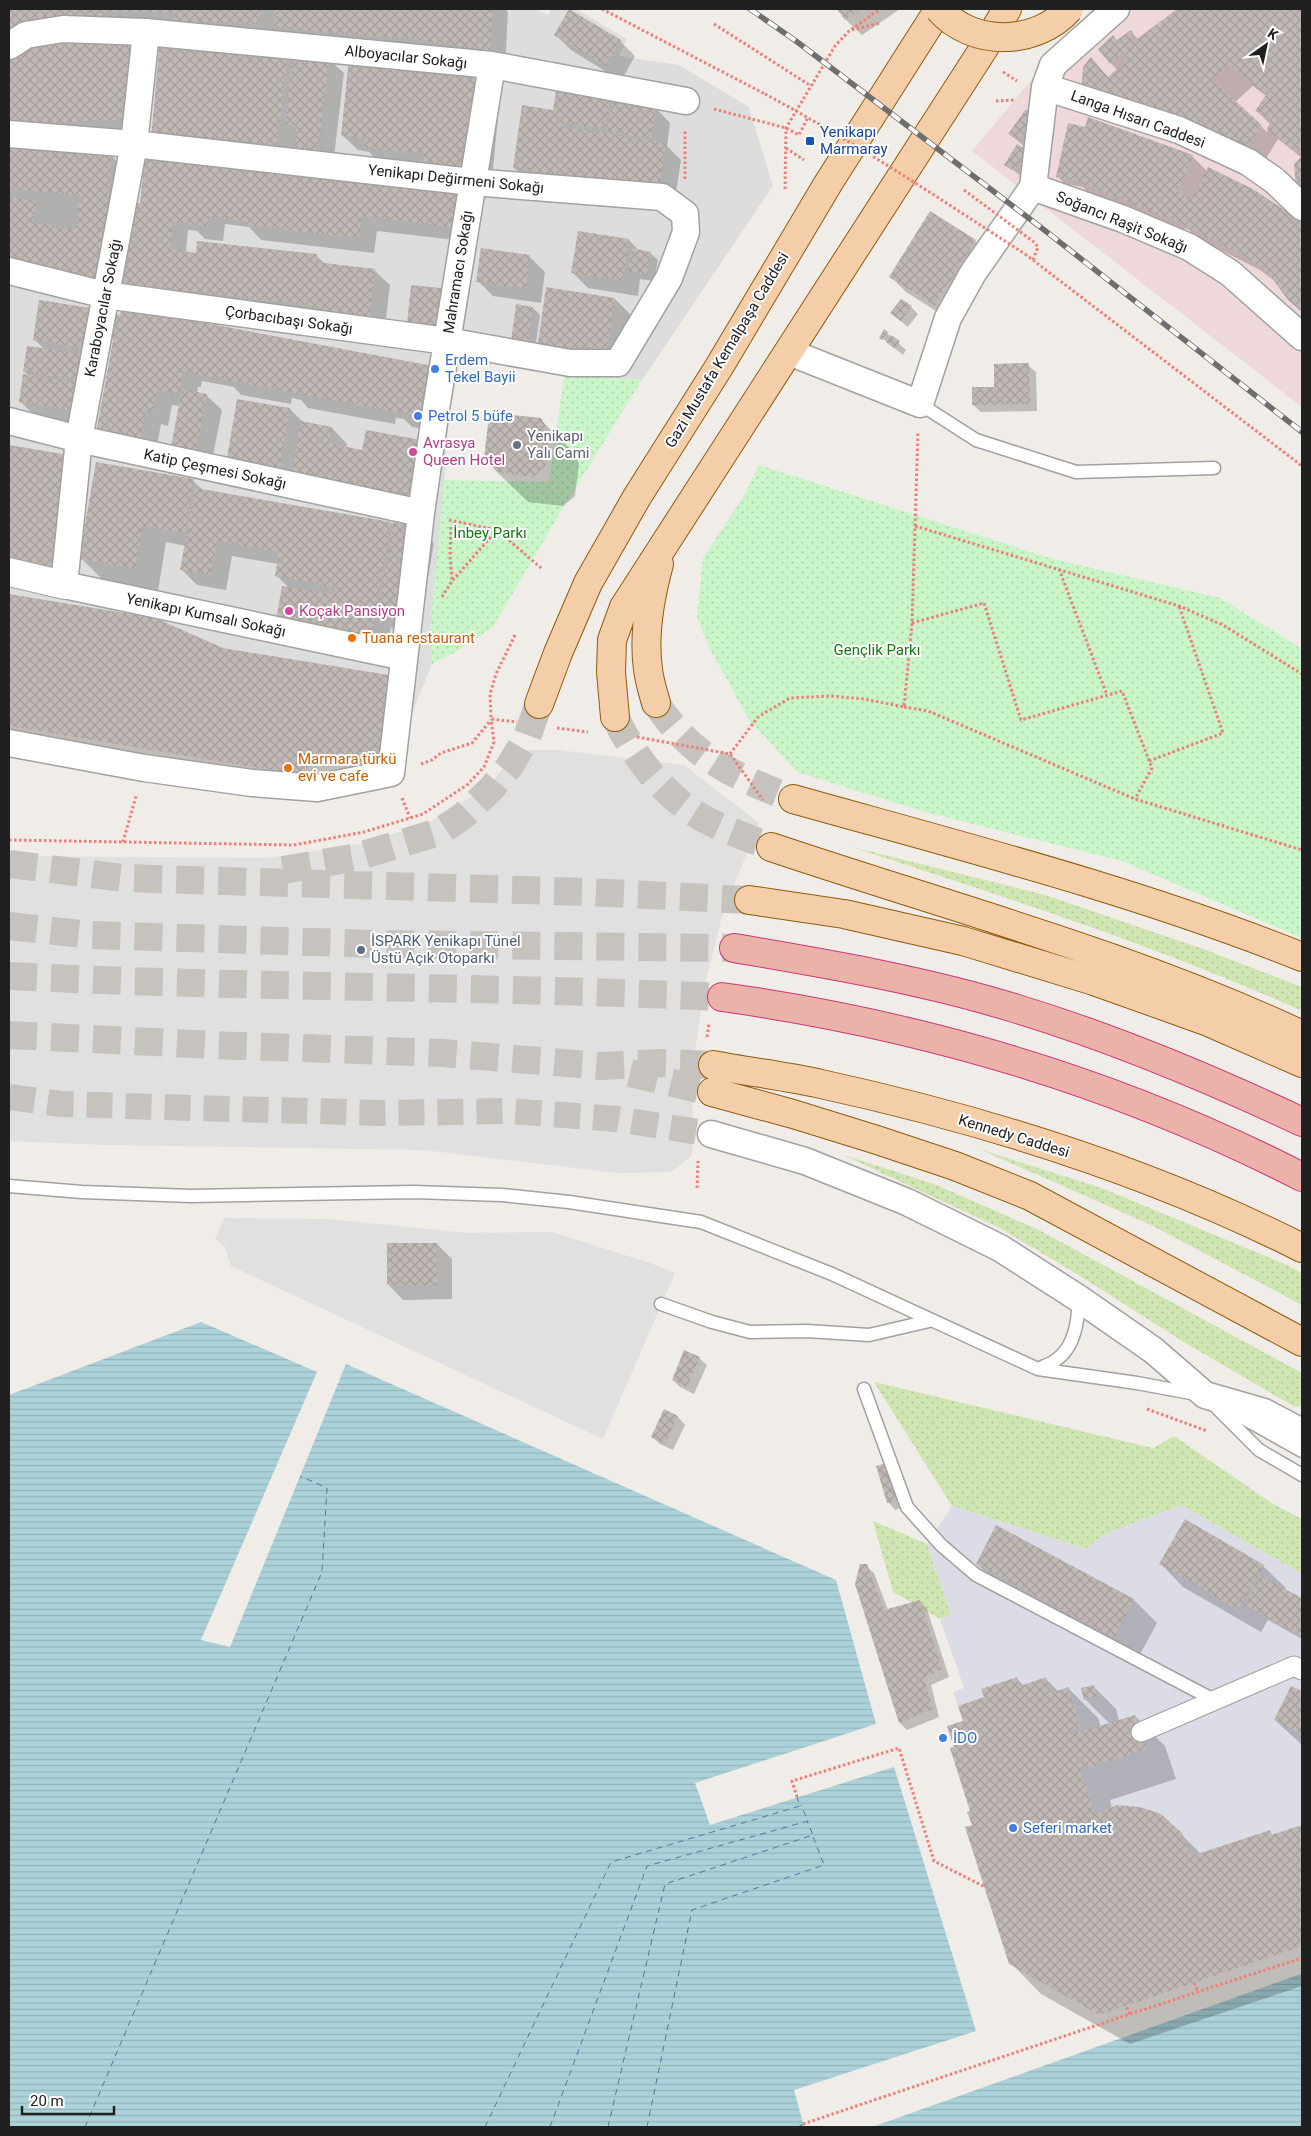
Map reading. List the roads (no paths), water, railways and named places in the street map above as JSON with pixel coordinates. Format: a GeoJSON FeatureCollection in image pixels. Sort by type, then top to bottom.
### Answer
{"type":"FeatureCollection","features":[{"type":"Feature","properties":{"kind":"highway"},"geometry":{"type":"LineString","coordinates":[[734,948],[913,982],[1014,1008],[1133,1049],[1244,1095],[1302,1122]]}},
{"type":"Feature","properties":{"kind":"highway"},"geometry":{"type":"LineString","coordinates":[[716,1006],[787,1006],[903,1029],[1073,1080],[1194,1125],[1302,1177]]}},
{"type":"Feature","properties":{"kind":"main road"},"geometry":{"type":"LineString","coordinates":[[939,9],[947,18],[968,31],[988,36],[1014,37],[1038,32],[1060,19],[1069,9]]}},
{"type":"Feature","properties":{"kind":"main road","name":"Gazi Mustafa Kemalpaşa Caddesi"},"geometry":{"type":"LineString","coordinates":[[539,704],[588,583],[829,182],[939,9]]}},
{"type":"Feature","properties":{"kind":"main road"},"geometry":{"type":"LineString","coordinates":[[622,727],[612,685],[612,640],[624,607],[984,48],[1007,9]]}},
{"type":"Feature","properties":{"kind":"main road"},"geometry":{"type":"LineString","coordinates":[[656,703],[648,668],[647,633],[652,590],[664,546]]}},
{"type":"Feature","properties":{"kind":"main road"},"geometry":{"type":"LineString","coordinates":[[793,799],[1106,888],[1252,936],[1302,957]]}},
{"type":"Feature","properties":{"kind":"main road"},"geometry":{"type":"LineString","coordinates":[[771,847],[940,901],[1188,985],[1302,1035]]}},
{"type":"Feature","properties":{"kind":"main road"},"geometry":{"type":"LineString","coordinates":[[749,900],[844,914],[963,942],[1112,987],[1206,1021],[1302,1063]]}},
{"type":"Feature","properties":{"kind":"main road","name":"Kennedy Caddesi"},"geometry":{"type":"LineString","coordinates":[[710,1054],[820,1084],[944,1114],[1036,1142],[1148,1180],[1257,1226],[1302,1248]]}},
{"type":"Feature","properties":{"kind":"main road"},"geometry":{"type":"LineString","coordinates":[[712,1092],[793,1114],[877,1140],[955,1166],[1030,1196],[1302,1342]]}},
{"type":"Feature","properties":{"kind":"street"},"geometry":{"type":"LineString","coordinates":[[789,352],[920,404],[948,318],[973,273],[1033,187],[1045,87],[1053,66],[1116,9]]}},
{"type":"Feature","properties":{"kind":"street","name":"Alboyacılar Sokağı"},"geometry":{"type":"LineString","coordinates":[[9,46],[26,34],[63,28],[146,32],[492,65],[686,101]]}},
{"type":"Feature","properties":{"kind":"street","name":"Karaboyacılar Sokağı"},"geometry":{"type":"LineString","coordinates":[[64,586],[79,439],[134,144],[146,32]]}},
{"type":"Feature","properties":{"kind":"street","name":"Mahramacı Sokağı"},"geometry":{"type":"LineString","coordinates":[[9,743],[144,768],[252,783],[317,788],[391,773],[421,514],[492,65]]}},
{"type":"Feature","properties":{"kind":"street","name":"Langa Hısarı Caddesi"},"geometry":{"type":"LineString","coordinates":[[1045,87],[1179,130],[1248,162],[1275,181],[1302,207]]}},
{"type":"Feature","properties":{"kind":"street","name":"Yenikapı Değirmeni Sokağı"},"geometry":{"type":"LineString","coordinates":[[9,134],[134,144],[472,182],[662,197],[684,214],[686,232],[669,278],[618,363],[570,364]]}},
{"type":"Feature","properties":{"kind":"street","name":"Soğancı Raşit Sokağı"},"geometry":{"type":"LineString","coordinates":[[1033,187],[1123,219],[1189,247],[1230,272],[1302,338]]}},
{"type":"Feature","properties":{"kind":"street","name":"Çorbacıbaşı Sokağı"},"geometry":{"type":"LineString","coordinates":[[9,271],[105,295],[447,341],[570,364]]}},
{"type":"Feature","properties":{"kind":"street","name":"Katip Çeşmesi Sokağı"},"geometry":{"type":"LineString","coordinates":[[9,421],[79,439],[421,514]]}},
{"type":"Feature","properties":{"kind":"street","name":"Yenikapı Kumsalı Sokağı"},"geometry":{"type":"LineString","coordinates":[[9,572],[64,586],[404,657]]}},
{"type":"Feature","properties":{"kind":"street"},"geometry":{"type":"LineString","coordinates":[[712,1134],[805,1161],[907,1202],[1000,1248],[1078,1298],[1153,1350],[1205,1395],[1264,1412],[1302,1432]]}},
{"type":"Feature","properties":{"kind":"street"},"geometry":{"type":"LineString","coordinates":[[1141,1732],[1294,1666],[1302,1670]]}},
{"type":"Feature","properties":{"kind":"lane"},"geometry":{"type":"LineString","coordinates":[[920,404],[976,440],[1076,472],[1214,468]]}},
{"type":"Feature","properties":{"kind":"lane"},"geometry":{"type":"LineString","coordinates":[[9,1186],[82,1192],[191,1196],[414,1192],[502,1195],[642,1212],[701,1222],[832,1274],[929,1321],[1038,1369],[1205,1395],[1302,1451]]}},
{"type":"Feature","properties":{"kind":"lane"},"geometry":{"type":"LineString","coordinates":[[1038,1369],[1057,1360],[1067,1346],[1076,1327],[1078,1298]]}},
{"type":"Feature","properties":{"kind":"lane"},"geometry":{"type":"LineString","coordinates":[[661,1304],[712,1322],[750,1332],[807,1331],[870,1335],[929,1321]]}},
{"type":"Feature","properties":{"kind":"lane"},"geometry":{"type":"LineString","coordinates":[[864,1388],[907,1506],[941,1545],[976,1575],[1214,1700]]}},
{"type":"Feature","properties":{"kind":"lane"},"geometry":{"type":"LineString","coordinates":[[1205,1395],[1259,1450],[1302,1475]]}},
{"type":"Feature","properties":{"kind":"water"},"geometry":{"type":"Polygon","coordinates":[[[201,1322],[317,1372],[201,1640],[230,1647],[346,1364],[836,1580],[876,1724],[695,1783],[710,1825],[894,1767],[976,2031],[794,2090],[804,2127],[9,2127],[9,1395],[201,1322]]]}},
{"type":"Feature","properties":{"kind":"water"},"geometry":{"type":"Polygon","coordinates":[[[1301,1974],[1302,2127],[872,2127],[1301,1974]]]}},
{"type":"Feature","properties":{"kind":"tunnel"},"geometry":{"type":"LineString","coordinates":[[656,703],[669,722],[684,738],[716,763],[752,782],[793,799]]}},
{"type":"Feature","properties":{"kind":"tunnel"},"geometry":{"type":"LineString","coordinates":[[283,870],[353,858],[439,832],[463,816],[492,788],[509,767],[527,737],[539,704]]}},
{"type":"Feature","properties":{"kind":"tunnel"},"geometry":{"type":"LineString","coordinates":[[615,717],[639,759],[671,795],[696,814],[714,824],[771,847]]}},
{"type":"Feature","properties":{"kind":"tunnel"},"geometry":{"type":"LineString","coordinates":[[9,864],[124,878],[588,892],[749,900]]}},
{"type":"Feature","properties":{"kind":"tunnel"},"geometry":{"type":"LineString","coordinates":[[9,926],[91,935],[375,944],[734,948]]}},
{"type":"Feature","properties":{"kind":"tunnel"},"geometry":{"type":"LineString","coordinates":[[9,976],[187,983],[633,993],[722,997]]}},
{"type":"Feature","properties":{"kind":"tunnel"},"geometry":{"type":"LineString","coordinates":[[9,1035],[442,1053],[602,1066],[659,1063],[713,1065]]}},
{"type":"Feature","properties":{"kind":"tunnel"},"geometry":{"type":"LineString","coordinates":[[630,1073],[712,1092]]}},
{"type":"Feature","properties":{"kind":"tunnel"},"geometry":{"type":"LineString","coordinates":[[9,1097],[61,1104],[194,1108],[382,1113],[509,1111],[617,1119],[711,1134]]}},
{"type":"Feature","properties":{"kind":"railway"},"geometry":{"type":"LineString","coordinates":[[750,9],[796,41],[1043,229],[1302,432]]}},
{"type":"Feature","properties":{"kind":"place","name":"Yenikapı Marmaray"},"geometry":{"type":"Point","coordinates":[810,141]}},
{"type":"Feature","properties":{"kind":"place","name":"Erdem Tekel Bayii"},"geometry":{"type":"Point","coordinates":[435,369]}},
{"type":"Feature","properties":{"kind":"place","name":"Petrol 5 büfe"},"geometry":{"type":"Point","coordinates":[418,416]}},
{"type":"Feature","properties":{"kind":"place","name":"Yenikapı Yalı Cami"},"geometry":{"type":"Point","coordinates":[517,445]}},
{"type":"Feature","properties":{"kind":"place","name":"Avrasya Queen Hotel"},"geometry":{"type":"Point","coordinates":[413,452]}},
{"type":"Feature","properties":{"kind":"place","name":"Koçak Pansiyon"},"geometry":{"type":"Point","coordinates":[289,611]}},
{"type":"Feature","properties":{"kind":"place","name":"Tuana restaurant"},"geometry":{"type":"Point","coordinates":[352,638]}},
{"type":"Feature","properties":{"kind":"place","name":"Marmara türkü evi ve cafe"},"geometry":{"type":"Point","coordinates":[288,768]}},
{"type":"Feature","properties":{"kind":"place","name":"İSPARK Yenikapı Tünel Üstü Açık Otoparkı"},"geometry":{"type":"Point","coordinates":[361,950]}},
{"type":"Feature","properties":{"kind":"place","name":"İDO"},"geometry":{"type":"Point","coordinates":[943,1738]}},
{"type":"Feature","properties":{"kind":"place","name":"Seferi market"},"geometry":{"type":"Point","coordinates":[1013,1828]}},
{"type":"Feature","properties":{"kind":"park label","name":"İnbey Parkı"},"geometry":{"type":"Point","coordinates":[490,533]}},
{"type":"Feature","properties":{"kind":"park label","name":"Gençlik Parkı"},"geometry":{"type":"Point","coordinates":[877,650]}}]}
